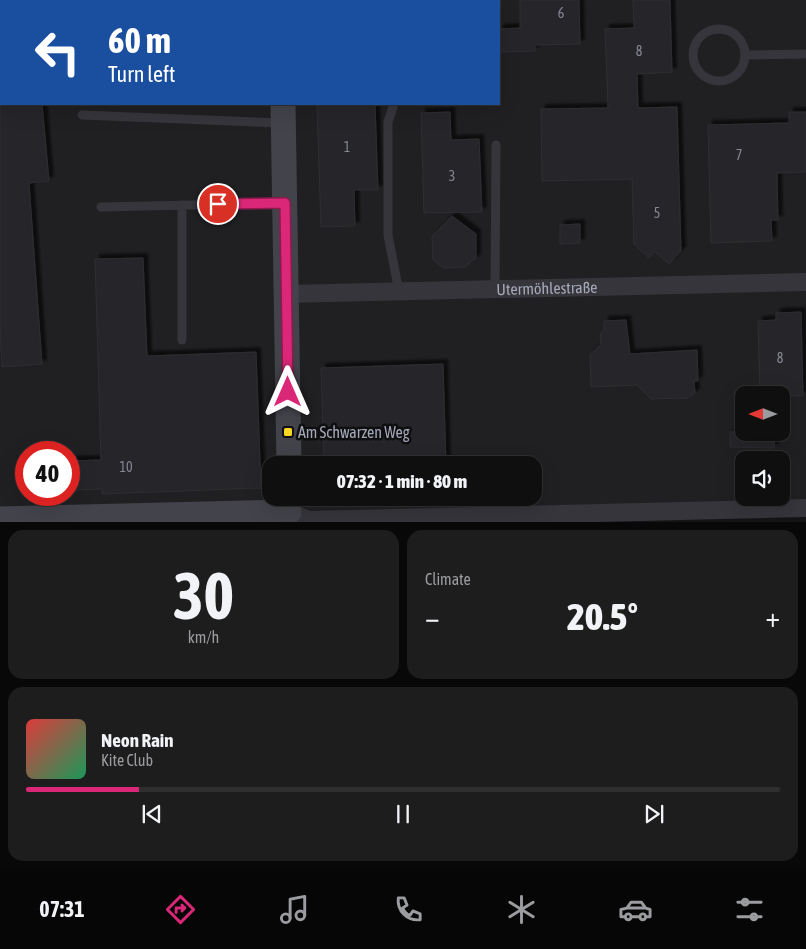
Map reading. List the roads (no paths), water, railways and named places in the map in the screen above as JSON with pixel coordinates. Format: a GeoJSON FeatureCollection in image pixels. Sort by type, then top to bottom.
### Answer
{"type":"FeatureCollection","features":[{"type":"Feature","properties":{"kind":"street"},"geometry":{"type":"LineString","coordinates":[[284,113],[288,456]]}},
{"type":"Feature","properties":{"kind":"street","name":"Utermöhlestraße"},"geometry":{"type":"LineString","coordinates":[[287,294],[806,282]]}},
{"type":"Feature","properties":{"kind":"street"},"geometry":{"type":"LineString","coordinates":[[0,520],[178,519],[289,510],[309,520],[806,508]]}},
{"type":"Feature","properties":{"kind":"lane"},"geometry":{"type":"LineString","coordinates":[[719,29],[729,31],[738,36],[744,45],[746,55],[744,65],[738,74],[730,80],[720,82],[710,80],[701,74],[695,66],[693,56],[695,46],[701,37],[709,31],[719,29]]}},
{"type":"Feature","properties":{"kind":"lane"},"geometry":{"type":"LineString","coordinates":[[746,55],[806,54]]}},
{"type":"Feature","properties":{"kind":"lane"},"geometry":{"type":"LineString","coordinates":[[394,105],[388,122],[388,235],[399,292]]}},
{"type":"Feature","properties":{"kind":"lane"},"geometry":{"type":"LineString","coordinates":[[82,115],[284,113]]}},
{"type":"Feature","properties":{"kind":"lane"},"geometry":{"type":"LineString","coordinates":[[495,289],[496,145]]}},
{"type":"Feature","properties":{"kind":"lane"},"geometry":{"type":"LineString","coordinates":[[101,206],[285,203]]}},
{"type":"Feature","properties":{"kind":"lane"},"geometry":{"type":"LineString","coordinates":[[182,205],[182,340]]}},
{"type":"Feature","properties":{"kind":"place","name":"Am Schwarzen Weg"},"geometry":{"type":"Point","coordinates":[288,432]}}]}
